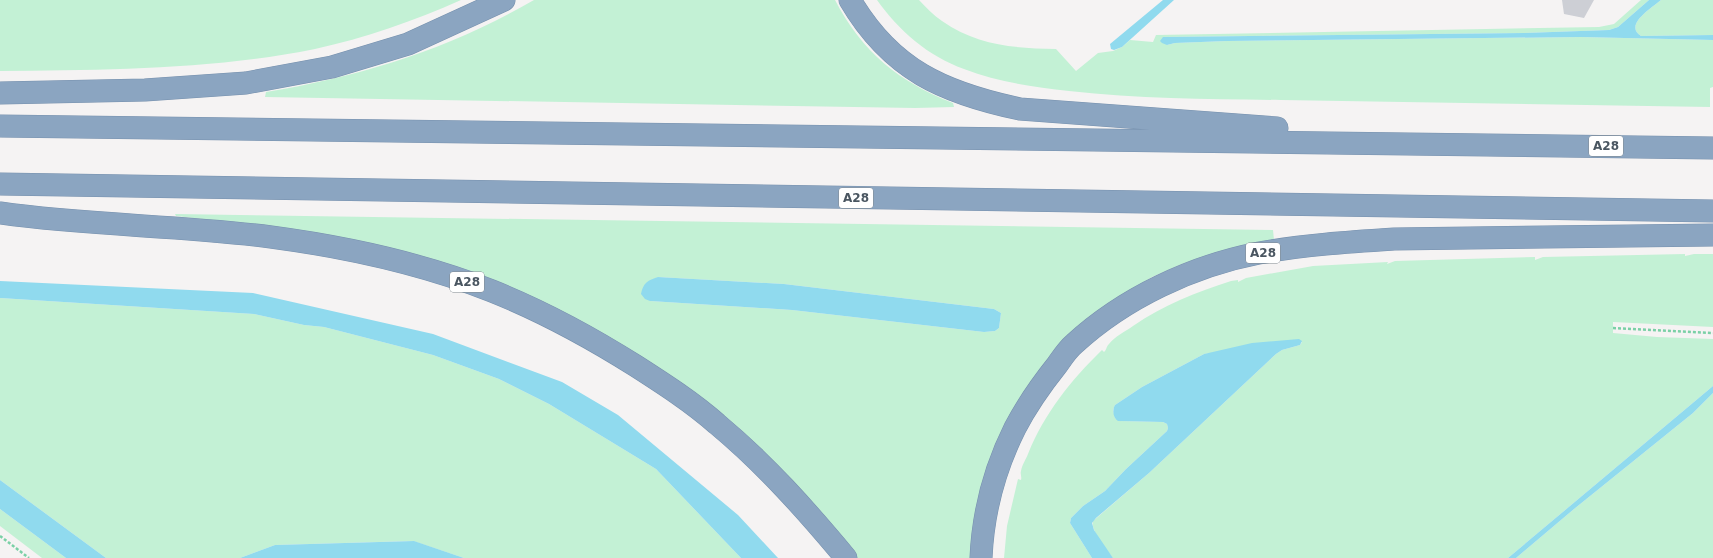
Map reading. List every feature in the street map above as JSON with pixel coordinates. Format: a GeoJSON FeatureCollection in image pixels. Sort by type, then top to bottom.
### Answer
{"type":"FeatureCollection","features":[{"type":"Feature","properties":{"kind":"highway"},"geometry":{"type":"LineString","coordinates":[[0,93],[145,90],[246,83],[332,67],[408,44],[504,0]]}},
{"type":"Feature","properties":{"kind":"highway","name":"A28"},"geometry":{"type":"LineString","coordinates":[[850,0],[862,21],[880,42],[916,71],[935,83],[961,94],[990,103],[1020,109],[1500,144]]}},
{"type":"Feature","properties":{"kind":"highway","name":"A28"},"geometry":{"type":"LineString","coordinates":[[0,126],[1500,144],[1713,148]]}},
{"type":"Feature","properties":{"kind":"highway","name":"A28"},"geometry":{"type":"LineString","coordinates":[[0,184],[1713,211]]}},
{"type":"Feature","properties":{"kind":"highway","name":"A28"},"geometry":{"type":"LineString","coordinates":[[0,213],[46,220],[226,231],[303,241],[363,252],[412,264],[492,291],[528,307],[608,348],[646,372],[699,410],[732,437],[776,478],[817,523],[846,558]]}},
{"type":"Feature","properties":{"kind":"highway","name":"A28"},"geometry":{"type":"LineString","coordinates":[[981,558],[989,500],[998,465],[1025,409],[1040,385],[1073,345],[1104,320],[1136,299],[1178,278],[1215,265],[1257,254],[1340,242],[1394,239],[1713,235]]}},
{"type":"Feature","properties":{"kind":"path"},"geometry":{"type":"LineString","coordinates":[[1613,328],[1713,333]]}},
{"type":"Feature","properties":{"kind":"path"},"geometry":{"type":"LineString","coordinates":[[0,536],[29,558]]}},
{"type":"Feature","properties":{"kind":"green space"},"geometry":{"type":"Polygon","coordinates":[[[0,0],[461,0],[407,22],[371,34],[334,45],[276,56],[158,68],[0,71],[0,0]]]}},
{"type":"Feature","properties":{"kind":"green space"},"geometry":{"type":"Polygon","coordinates":[[[534,0],[835,0],[857,35],[884,63],[899,75],[916,85],[953,103],[954,107],[915,108],[265,97],[266,92],[337,78],[404,58],[470,33],[534,0]]]}},
{"type":"Feature","properties":{"kind":"green space"},"geometry":{"type":"Polygon","coordinates":[[[877,0],[919,0],[939,19],[969,36],[997,44],[1026,48],[1056,49],[1076,71],[1098,53],[1113,51],[1122,47],[1130,40],[1153,42],[1156,35],[1599,27],[1614,24],[1641,0],[1649,0],[1618,27],[1609,30],[1524,33],[1163,37],[1167,45],[1175,43],[1227,41],[1581,37],[1713,40],[1713,87],[1710,88],[1710,107],[1202,99],[1096,94],[1029,86],[1003,81],[977,74],[951,64],[926,50],[915,41],[895,22],[877,0]]]}},
{"type":"Feature","properties":{"kind":"green space"},"geometry":{"type":"Polygon","coordinates":[[[1661,0],[1713,0],[1713,35],[1641,36],[1636,32],[1635,27],[1637,22],[1641,16],[1661,0]]]}},
{"type":"Feature","properties":{"kind":"green space"},"geometry":{"type":"Polygon","coordinates":[[[175,214],[1273,230],[1274,240],[1211,255],[1182,264],[1152,277],[1124,294],[1045,364],[973,558],[856,558],[818,511],[566,315],[202,219],[176,216],[175,214]],[[658,277],[650,301],[792,310],[984,332],[995,331],[999,328],[1001,313],[994,309],[784,284],[658,277]]]}},
{"type":"Feature","properties":{"kind":"green space"},"geometry":{"type":"Polygon","coordinates":[[[1685,254],[1685,256],[1694,254],[1713,254],[1713,327],[1613,322],[1613,333],[1657,337],[1713,339],[1713,386],[1508,558],[1113,558],[1096,535],[1093,521],[1149,473],[1276,354],[1282,350],[1300,345],[1302,342],[1204,354],[1142,387],[1115,405],[1113,410],[1115,418],[1120,421],[1163,422],[1167,424],[1168,428],[1167,431],[1126,469],[1105,491],[1083,506],[1071,518],[1070,523],[1092,558],[1004,558],[1007,526],[1018,479],[1021,480],[1023,464],[1050,411],[1080,373],[1102,350],[1104,352],[1106,350],[1108,345],[1114,339],[1144,318],[1180,300],[1231,281],[1238,280],[1238,282],[1246,278],[1313,266],[1388,262],[1387,264],[1395,261],[1535,257],[1535,260],[1543,257],[1685,254]]]}},
{"type":"Feature","properties":{"kind":"green space"},"geometry":{"type":"Polygon","coordinates":[[[0,298],[254,314],[304,325],[324,327],[433,355],[499,379],[549,404],[656,469],[741,558],[464,558],[413,541],[275,545],[240,558],[106,558],[0,480],[0,298]]]}},
{"type":"Feature","properties":{"kind":"green space"},"geometry":{"type":"Polygon","coordinates":[[[1713,393],[1713,558],[1516,558],[1693,413],[1713,393]]]}},
{"type":"Feature","properties":{"kind":"green space"},"geometry":{"type":"Polygon","coordinates":[[[0,509],[66,558],[42,558],[0,526],[0,509]]]}},
{"type":"Feature","properties":{"kind":"water"},"geometry":{"type":"Polygon","coordinates":[[[1163,0],[1174,0],[1122,47],[1114,50],[1111,49],[1110,44],[1163,0]]]}},
{"type":"Feature","properties":{"kind":"water"},"geometry":{"type":"Polygon","coordinates":[[[1649,0],[1661,0],[1641,16],[1637,22],[1635,27],[1636,32],[1641,36],[1713,35],[1713,40],[1581,37],[1227,41],[1175,43],[1167,45],[1160,41],[1163,37],[1524,33],[1609,30],[1618,27],[1649,0]]]}},
{"type":"Feature","properties":{"kind":"water"},"geometry":{"type":"Polygon","coordinates":[[[658,277],[784,284],[994,309],[1001,313],[999,328],[995,331],[984,332],[792,310],[650,301],[645,299],[641,294],[643,287],[651,279],[658,277]]]}},
{"type":"Feature","properties":{"kind":"water"},"geometry":{"type":"Polygon","coordinates":[[[0,281],[253,293],[433,334],[562,382],[618,415],[738,515],[778,558],[741,558],[656,469],[549,404],[499,379],[433,355],[324,327],[304,325],[254,314],[0,298],[0,281]]]}},
{"type":"Feature","properties":{"kind":"water"},"geometry":{"type":"Polygon","coordinates":[[[1299,339],[1302,341],[1300,345],[1282,350],[1276,354],[1149,473],[1096,518],[1092,523],[1094,530],[1113,558],[1092,558],[1070,523],[1071,518],[1083,506],[1105,491],[1126,469],[1167,431],[1168,428],[1167,424],[1163,422],[1118,421],[1114,414],[1115,405],[1142,387],[1204,354],[1252,343],[1299,339]]]}},
{"type":"Feature","properties":{"kind":"water"},"geometry":{"type":"Polygon","coordinates":[[[1713,386],[1713,393],[1693,413],[1516,558],[1508,558],[1713,386]]]}},
{"type":"Feature","properties":{"kind":"water"},"geometry":{"type":"Polygon","coordinates":[[[0,480],[106,558],[66,558],[0,509],[0,480]]]}},
{"type":"Feature","properties":{"kind":"water"},"geometry":{"type":"Polygon","coordinates":[[[414,541],[464,558],[240,558],[275,545],[414,541]]]}},
{"type":"Feature","properties":{"kind":"building"},"geometry":{"type":"Polygon","coordinates":[[[1562,0],[1594,0],[1584,18],[1564,14],[1562,0]]]}}]}
